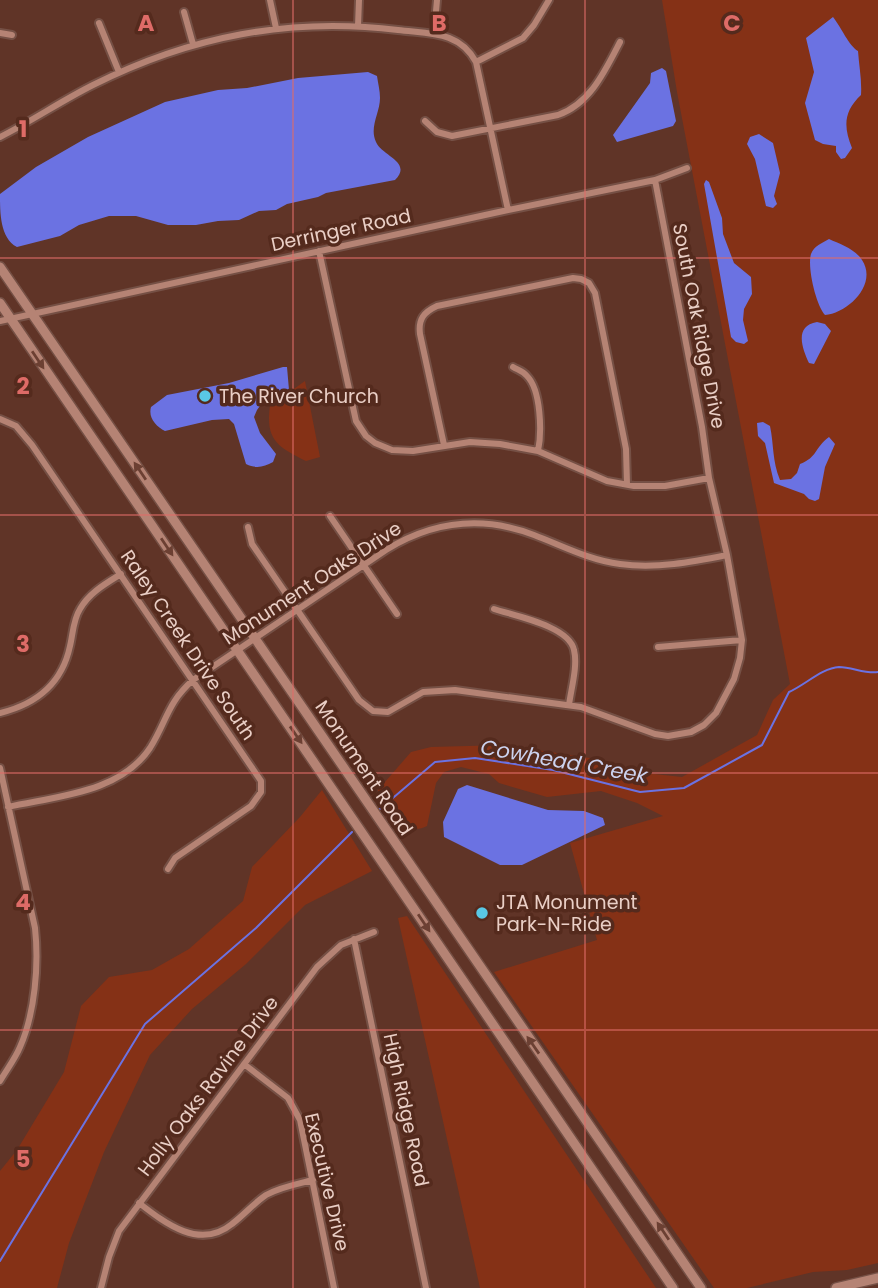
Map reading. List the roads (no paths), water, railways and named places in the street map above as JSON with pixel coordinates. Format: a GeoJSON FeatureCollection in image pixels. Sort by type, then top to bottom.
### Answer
{"type":"FeatureCollection","features":[{"type":"Feature","properties":{"kind":"main road","name":"Monument Road"},"geometry":{"type":"LineString","coordinates":[[0,267],[701,1288]]}},
{"type":"Feature","properties":{"kind":"main road","name":"Monument Road"},"geometry":{"type":"LineString","coordinates":[[0,303],[671,1286]]}},
{"type":"Feature","properties":{"kind":"main road"},"geometry":{"type":"LineString","coordinates":[[470,989],[487,978]]}},
{"type":"Feature","properties":{"kind":"main road"},"geometry":{"type":"LineString","coordinates":[[836,1288],[878,1278]]}},
{"type":"Feature","properties":{"kind":"street"},"geometry":{"type":"LineString","coordinates":[[270,0],[276,28]]}},
{"type":"Feature","properties":{"kind":"street"},"geometry":{"type":"LineString","coordinates":[[358,26],[359,0]]}},
{"type":"Feature","properties":{"kind":"street"},"geometry":{"type":"LineString","coordinates":[[434,34],[437,0]]}},
{"type":"Feature","properties":{"kind":"street"},"geometry":{"type":"LineString","coordinates":[[477,62],[523,37],[534,25],[549,0]]}},
{"type":"Feature","properties":{"kind":"street"},"geometry":{"type":"LineString","coordinates":[[184,12],[193,44]]}},
{"type":"Feature","properties":{"kind":"street"},"geometry":{"type":"LineString","coordinates":[[99,23],[118,72]]}},
{"type":"Feature","properties":{"kind":"street"},"geometry":{"type":"LineString","coordinates":[[0,137],[118,72],[193,44],[276,28],[321,25],[434,34],[463,44],[477,62],[508,210]]}},
{"type":"Feature","properties":{"kind":"street"},"geometry":{"type":"LineString","coordinates":[[0,33],[12,35]]}},
{"type":"Feature","properties":{"kind":"street"},"geometry":{"type":"LineString","coordinates":[[425,121],[445,135],[491,129],[572,110],[583,102],[620,42]]}},
{"type":"Feature","properties":{"kind":"street","name":"Derringer Road"},"geometry":{"type":"LineString","coordinates":[[0,321],[655,180],[687,168]]}},
{"type":"Feature","properties":{"kind":"street","name":"South Oak Ridge Drive"},"geometry":{"type":"LineString","coordinates":[[655,180],[702,427],[709,478],[727,555],[742,640]]}},
{"type":"Feature","properties":{"kind":"street"},"geometry":{"type":"LineString","coordinates":[[319,251],[356,421],[369,439],[384,447],[403,451],[470,442],[500,444],[538,451],[607,481],[650,487],[709,478]]}},
{"type":"Feature","properties":{"kind":"street"},"geometry":{"type":"LineString","coordinates":[[444,445],[420,334],[422,316],[437,306],[556,281],[581,279],[594,288],[626,449],[627,484]]}},
{"type":"Feature","properties":{"kind":"street"},"geometry":{"type":"LineString","coordinates":[[513,367],[529,377],[535,390],[541,429],[538,451]]}},
{"type":"Feature","properties":{"kind":"street","name":"Raley Creek Drive South"},"geometry":{"type":"LineString","coordinates":[[0,419],[8,421],[23,432],[261,780],[261,792],[251,806],[175,858],[168,869]]}},
{"type":"Feature","properties":{"kind":"street"},"geometry":{"type":"LineString","coordinates":[[330,516],[397,614]]}},
{"type":"Feature","properties":{"kind":"street","name":"Monument Oaks Drive"},"geometry":{"type":"LineString","coordinates":[[8,807],[100,785],[128,772],[151,746],[178,693],[237,650],[412,535],[442,525],[479,522],[516,528],[589,557],[620,564],[670,565],[727,555]]}},
{"type":"Feature","properties":{"kind":"street"},"geometry":{"type":"LineString","coordinates":[[248,527],[251,544],[359,700],[367,709],[378,713],[388,712],[423,692],[442,689],[569,705],[655,734],[668,736],[691,732],[704,725],[716,713],[734,679],[742,640],[658,647]]}},
{"type":"Feature","properties":{"kind":"street"},"geometry":{"type":"LineString","coordinates":[[0,713],[23,707],[33,701],[58,678],[80,610],[93,593],[121,574]]}},
{"type":"Feature","properties":{"kind":"street"},"geometry":{"type":"LineString","coordinates":[[494,609],[558,631],[571,642],[575,658],[569,705]]}},
{"type":"Feature","properties":{"kind":"street"},"geometry":{"type":"LineString","coordinates":[[0,768],[35,928],[37,970],[21,1045],[0,1081]]}},
{"type":"Feature","properties":{"kind":"street","name":"Holly Oaks Ravine Drive"},"geometry":{"type":"LineString","coordinates":[[101,1288],[119,1231],[317,967],[341,945],[374,932]]}},
{"type":"Feature","properties":{"kind":"street","name":"High Ridge Road"},"geometry":{"type":"LineString","coordinates":[[354,939],[426,1288]]}},
{"type":"Feature","properties":{"kind":"street","name":"Executive Drive"},"geometry":{"type":"LineString","coordinates":[[244,1064],[288,1098],[296,1111],[313,1180],[334,1288]]}},
{"type":"Feature","properties":{"kind":"street"},"geometry":{"type":"LineString","coordinates":[[139,1203],[172,1228],[183,1232],[215,1233],[230,1226],[268,1194],[313,1180]]}},
{"type":"Feature","properties":{"kind":"waterway","name":"Cowhead Creek"},"geometry":{"type":"LineString","coordinates":[[380,809],[435,762],[475,758],[553,770],[640,792],[684,788],[762,745],[789,692],[814,677],[839,667],[878,672]]}},
{"type":"Feature","properties":{"kind":"waterway","name":"Cowhead Creek"},"geometry":{"type":"LineString","coordinates":[[0,1261],[145,1024],[256,928],[352,832]]}},
{"type":"Feature","properties":{"kind":"place","name":"The River Church"},"geometry":{"type":"Point","coordinates":[205,396]}},
{"type":"Feature","properties":{"kind":"place","name":"JTA Monument Park-N-Ride"},"geometry":{"type":"Point","coordinates":[482,913]}}]}
